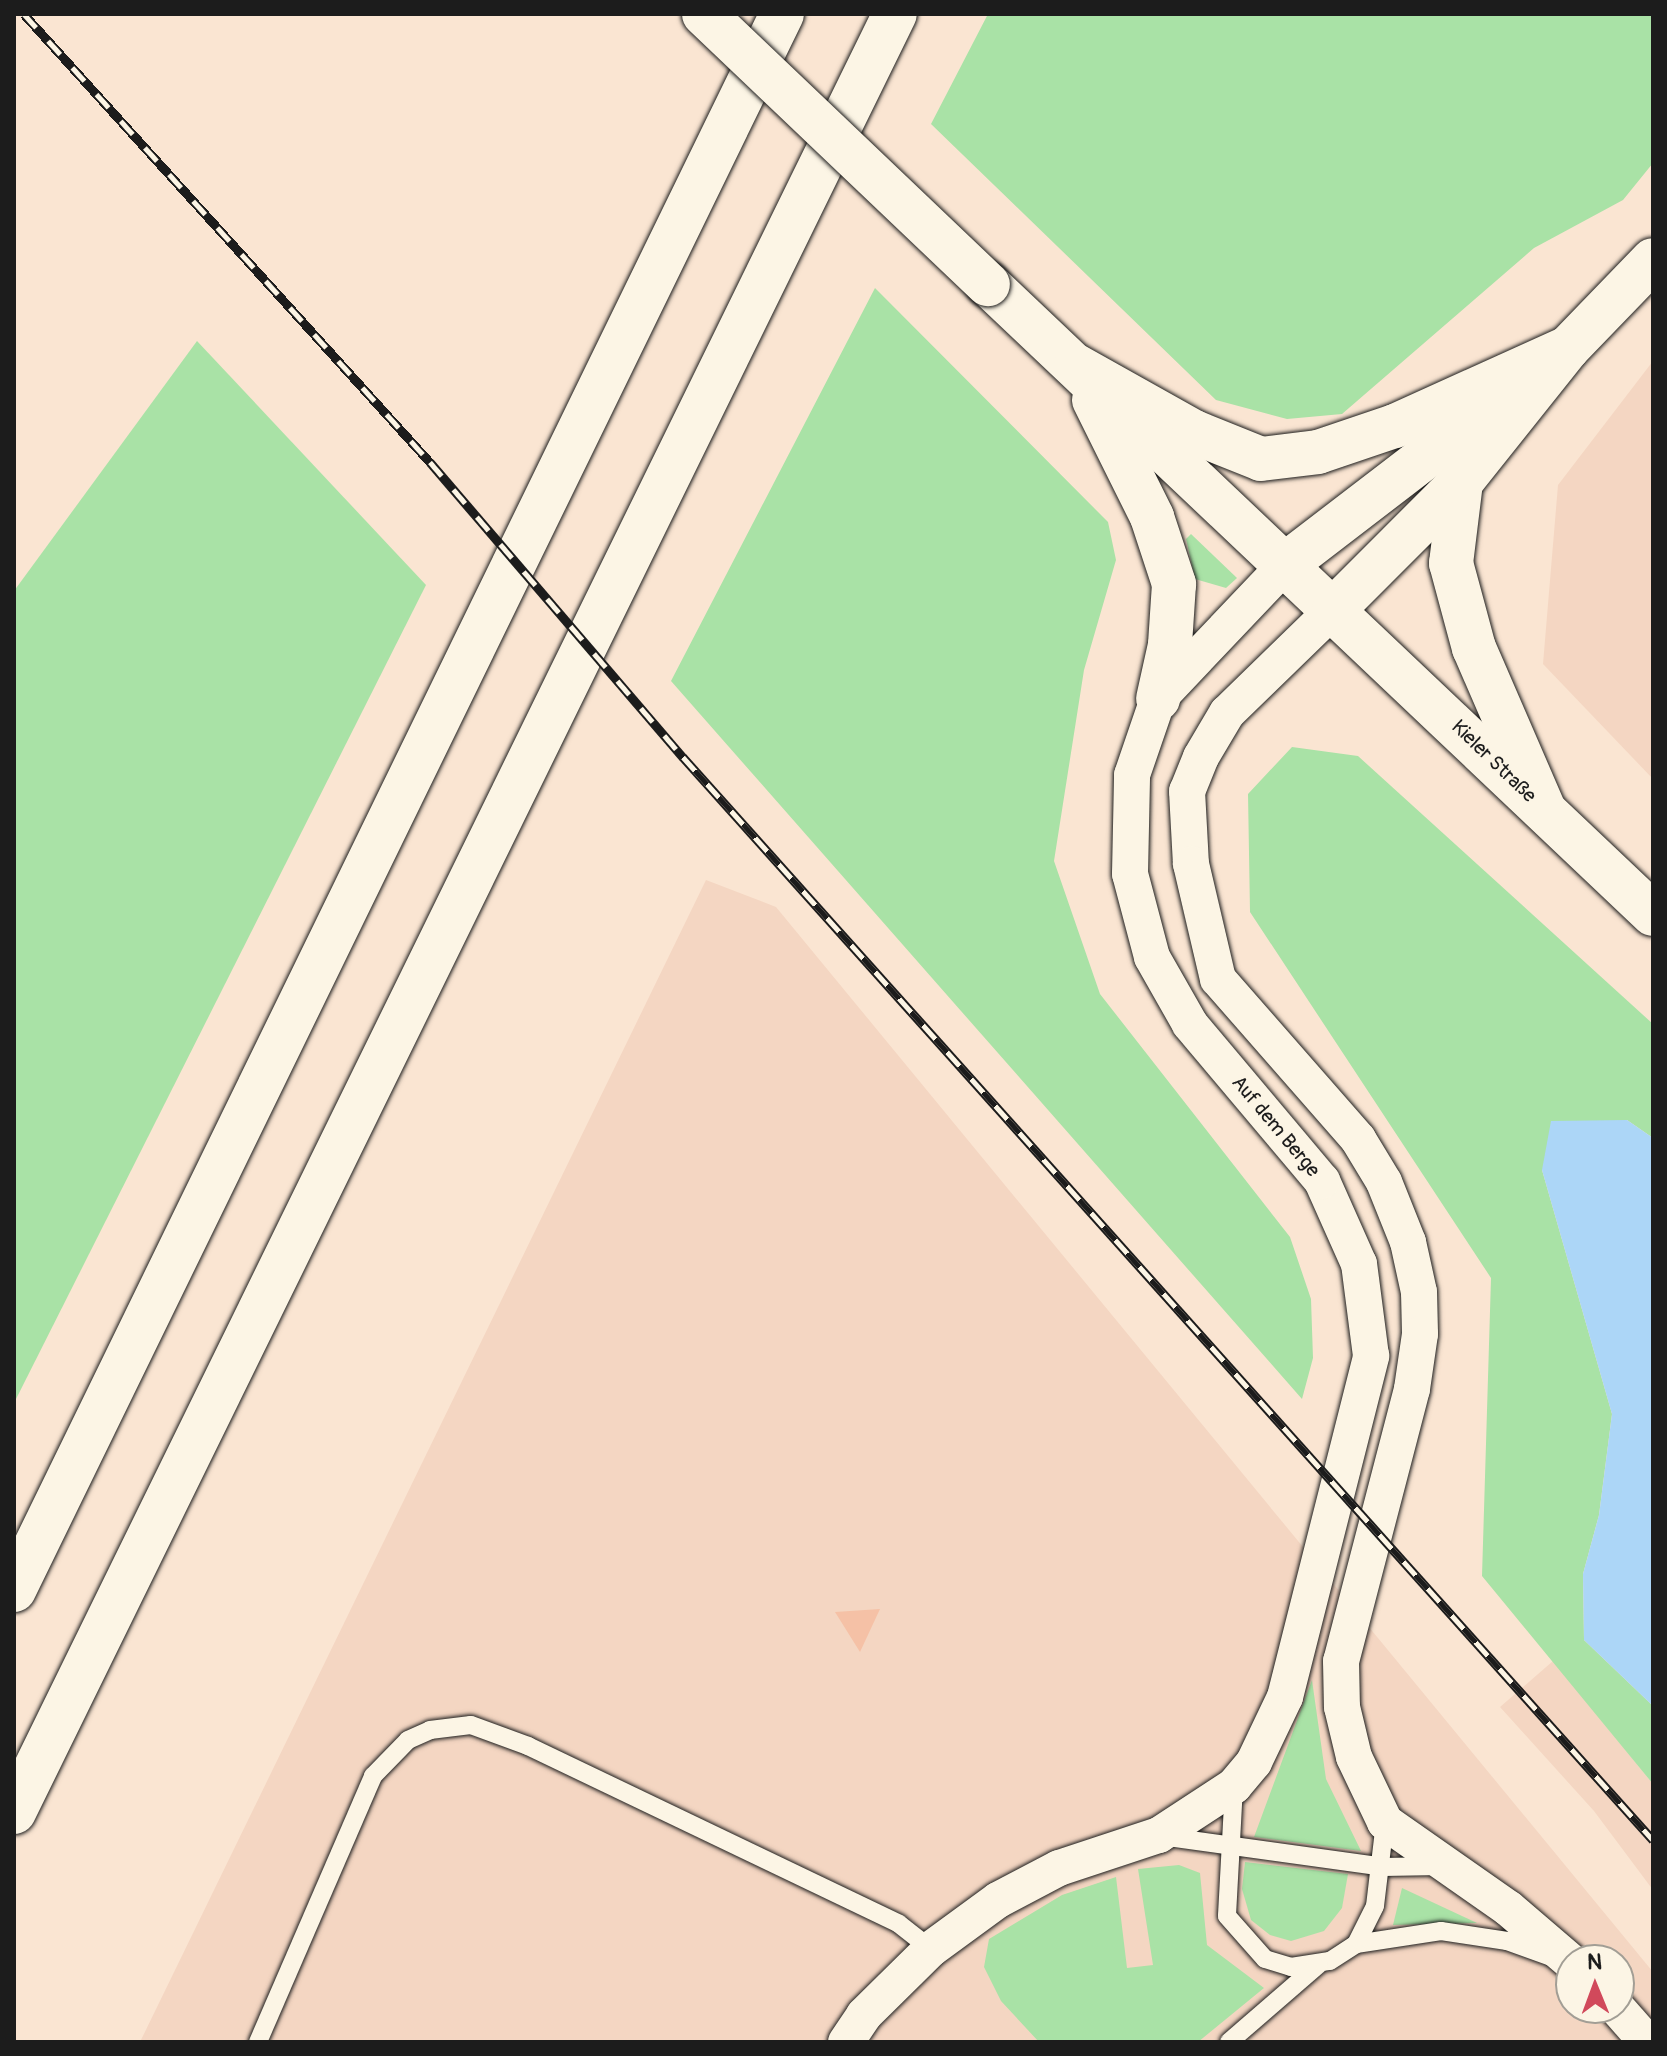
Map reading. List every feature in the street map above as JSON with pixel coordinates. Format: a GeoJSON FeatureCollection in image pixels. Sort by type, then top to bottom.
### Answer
{"type":"FeatureCollection","features":[{"type":"Feature","properties":{"kind":"main road"},"geometry":{"type":"LineString","coordinates":[[704,14],[1076,366],[1194,432],[1261,459],[1318,452],[1395,426],[1568,348]]}},
{"type":"Feature","properties":{"kind":"main road"},"geometry":{"type":"LineString","coordinates":[[14,1590],[782,14]]}},
{"type":"Feature","properties":{"kind":"main road"},"geometry":{"type":"LineString","coordinates":[[14,1812],[895,14]]}},
{"type":"Feature","properties":{"kind":"main road"},"geometry":{"type":"LineString","coordinates":[[1334,609],[1461,482],[1568,348],[1653,260]]}},
{"type":"Feature","properties":{"kind":"main road"},"geometry":{"type":"LineString","coordinates":[[1286,564],[1568,348]]}},
{"type":"Feature","properties":{"kind":"main road"},"geometry":{"type":"LineString","coordinates":[[1076,366],[1152,517],[1174,584],[1170,645],[1158,699]]}},
{"type":"Feature","properties":{"kind":"main road","name":"Kieler Straße"},"geometry":{"type":"LineString","coordinates":[[1076,366],[1653,914]]}},
{"type":"Feature","properties":{"kind":"main road"},"geometry":{"type":"LineString","coordinates":[[1461,482],[1451,563],[1474,648],[1544,810]]}},
{"type":"Feature","properties":{"kind":"street","name":"Auf dem Berge"},"geometry":{"type":"LineString","coordinates":[[1234,1786],[1254,1762],[1285,1697],[1365,1391],[1370,1341],[1359,1264],[1322,1181],[1190,1024],[1152,957],[1130,874],[1131,789],[1158,699],[1286,564]]}},
{"type":"Feature","properties":{"kind":"street"},"geometry":{"type":"LineString","coordinates":[[1334,609],[1227,713],[1187,791],[1191,864],[1218,979],[1358,1139],[1384,1182],[1408,1242],[1419,1292],[1420,1334],[1412,1389],[1341,1661],[1342,1707],[1354,1757],[1385,1822],[1443,1866],[1508,1908],[1555,1949]]}},
{"type":"Feature","properties":{"kind":"street"},"geometry":{"type":"LineString","coordinates":[[846,2042],[864,2015],[931,1949],[998,1900],[1059,1868],[1159,1835],[1234,1786]]}},
{"type":"Feature","properties":{"kind":"street"},"geometry":{"type":"LineString","coordinates":[[1631,2024],[1647,2042]]}},
{"type":"Feature","properties":{"kind":"lane"},"geometry":{"type":"LineString","coordinates":[[258,2042],[373,1776],[408,1740],[430,1730],[471,1725],[528,1746],[899,1924],[931,1949]]}},
{"type":"Feature","properties":{"kind":"lane"},"geometry":{"type":"LineString","coordinates":[[1234,1786],[1227,1849],[1227,1916],[1234,1930],[1265,1959],[1291,1967],[1318,1965]]}},
{"type":"Feature","properties":{"kind":"lane"},"geometry":{"type":"LineString","coordinates":[[1356,1944],[1375,1906],[1383,1867],[1385,1822]]}},
{"type":"Feature","properties":{"kind":"lane"},"geometry":{"type":"LineString","coordinates":[[1159,1835],[1227,1849],[1383,1867],[1443,1866]]}},
{"type":"Feature","properties":{"kind":"lane"},"geometry":{"type":"LineString","coordinates":[[1229,2042],[1318,1965],[1356,1944],[1441,1931],[1507,1941],[1555,1958]]}},
{"type":"Feature","properties":{"kind":"shaded area"},"geometry":{"type":"Polygon","coordinates":[[[1653,361],[1653,779],[1543,664],[1558,485],[1653,361]]]}},
{"type":"Feature","properties":{"kind":"shaded area"},"geometry":{"type":"Polygon","coordinates":[[[706,880],[776,907],[1630,1944],[1555,1944],[1555,2024],[1635,2024],[1635,1950],[1653,1972],[1653,2042],[140,2042],[706,880]]]}},
{"type":"Feature","properties":{"kind":"shaded area"},"geometry":{"type":"Polygon","coordinates":[[[1553,1661],[1653,1784],[1653,1890],[1594,1811],[1500,1707],[1553,1661]]]}},
{"type":"Feature","properties":{"kind":"green space"},"geometry":{"type":"Polygon","coordinates":[[[988,14],[1653,14],[1653,163],[1623,200],[1534,248],[1342,414],[1287,419],[1216,400],[931,124],[988,14]]]}},
{"type":"Feature","properties":{"kind":"green space"},"geometry":{"type":"Polygon","coordinates":[[[875,288],[1108,522],[1116,560],[1084,670],[1054,861],[1100,994],[1290,1237],[1311,1299],[1313,1358],[1302,1399],[671,681],[875,288]]]}},
{"type":"Feature","properties":{"kind":"green space"},"geometry":{"type":"Polygon","coordinates":[[[197,341],[426,585],[14,1403],[14,591],[197,341]]]}},
{"type":"Feature","properties":{"kind":"green space"},"geometry":{"type":"Polygon","coordinates":[[[1191,534],[1237,578],[1226,588],[1195,579],[1186,539],[1191,534]]]}},
{"type":"Feature","properties":{"kind":"green space"},"geometry":{"type":"Polygon","coordinates":[[[1292,747],[1358,756],[1653,1024],[1653,1138],[1627,1120],[1542,1170],[1612,1414],[1599,1515],[1583,1574],[1584,1640],[1653,1706],[1653,1784],[1482,1576],[1491,1278],[1250,912],[1248,794],[1292,747]]]}},
{"type":"Feature","properties":{"kind":"green space"},"geometry":{"type":"Polygon","coordinates":[[[1312,1680],[1326,1779],[1361,1851],[1254,1837],[1312,1680]]]}},
{"type":"Feature","properties":{"kind":"green space"},"geometry":{"type":"Polygon","coordinates":[[[1245,1862],[1348,1874],[1342,1908],[1324,1931],[1291,1941],[1270,1935],[1251,1920],[1242,1889],[1245,1862]]]}},
{"type":"Feature","properties":{"kind":"green space"},"geometry":{"type":"Polygon","coordinates":[[[1179,1865],[1200,1873],[1207,1945],[1264,1988],[1198,2042],[1039,2042],[1001,2001],[984,1967],[989,1939],[1062,1895],[1116,1877],[1127,1968],[1153,1965],[1138,1869],[1179,1865]]]}},
{"type":"Feature","properties":{"kind":"green space"},"geometry":{"type":"Polygon","coordinates":[[[1402,1888],[1477,1923],[1393,1925],[1402,1888]]]}},
{"type":"Feature","properties":{"kind":"water"},"geometry":{"type":"Polygon","coordinates":[[[1627,1120],[1653,1138],[1653,1706],[1584,1640],[1583,1574],[1599,1515],[1612,1414],[1542,1170],[1551,1121],[1627,1120]]]}},
{"type":"Feature","properties":{"kind":"building"},"geometry":{"type":"Polygon","coordinates":[[[880,1609],[860,1652],[835,1612],[880,1609]]]}},
{"type":"Feature","properties":{"kind":"railway"},"geometry":{"type":"LineString","coordinates":[[24,14],[430,462],[683,757],[1653,1840]]}}]}
